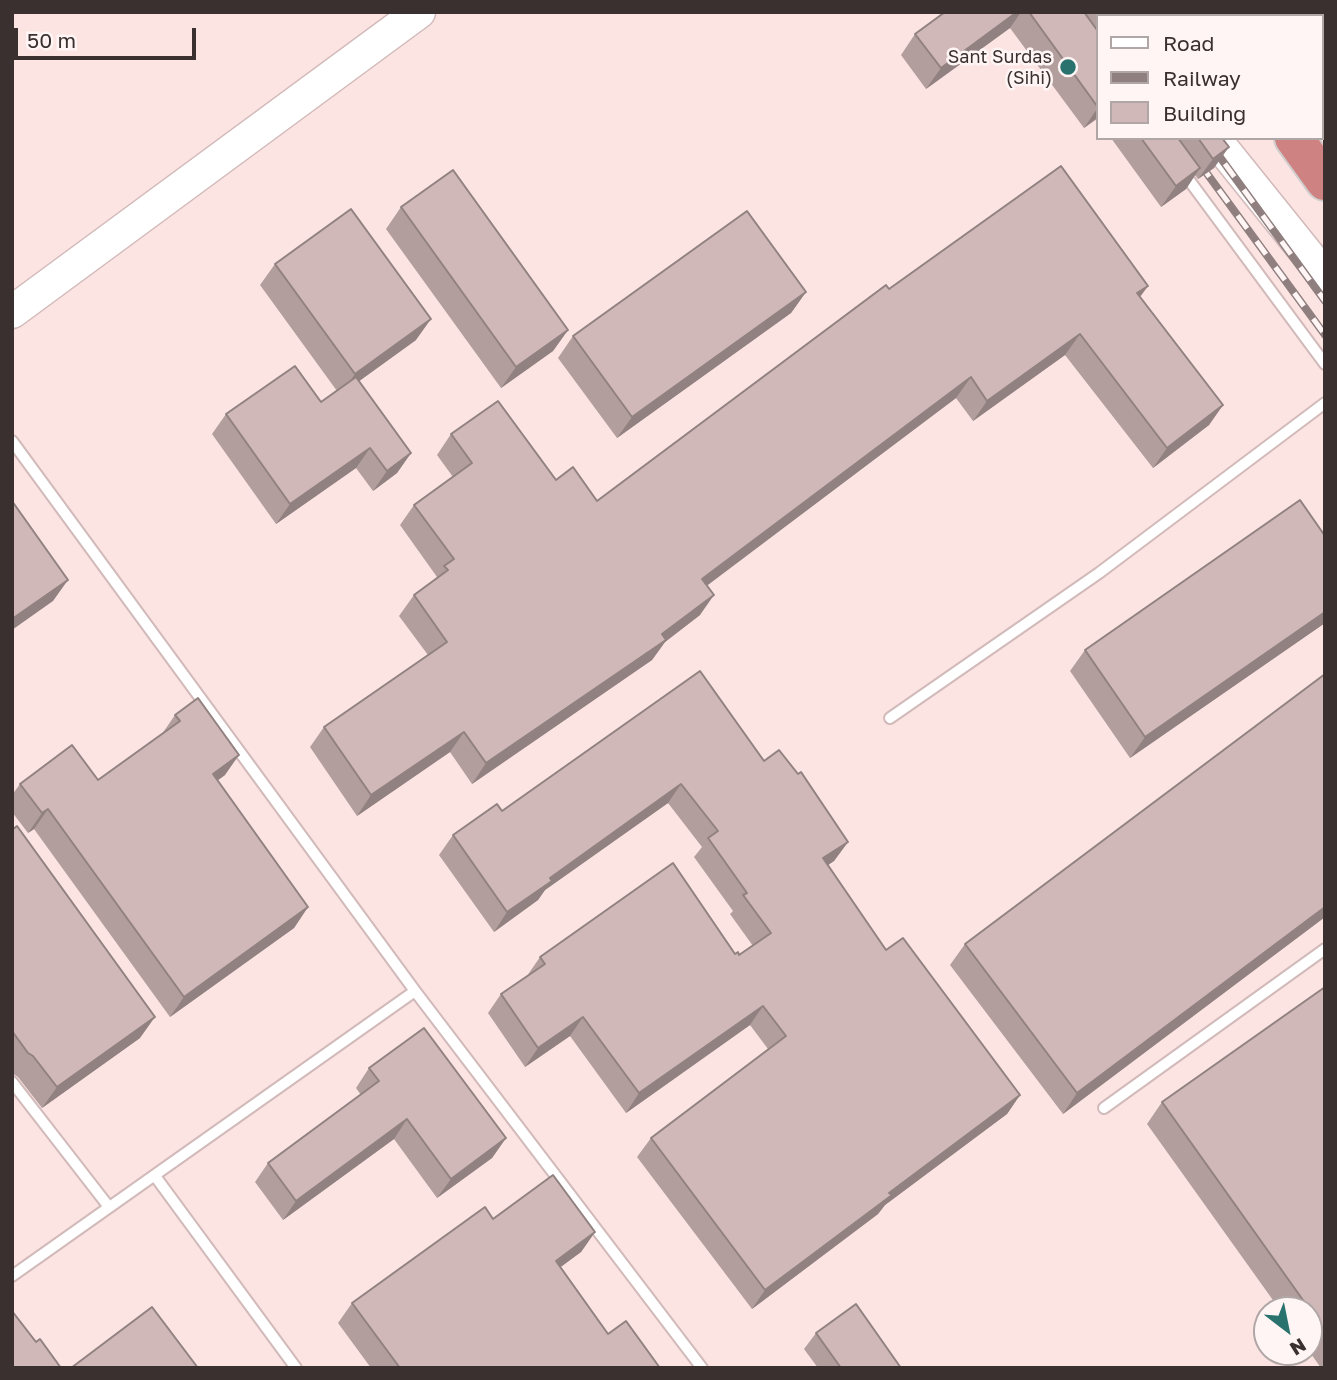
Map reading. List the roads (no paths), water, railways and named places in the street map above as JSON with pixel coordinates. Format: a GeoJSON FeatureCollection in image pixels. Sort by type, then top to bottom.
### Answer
{"type":"FeatureCollection","features":[{"type":"Feature","properties":{"kind":"highway"},"geometry":{"type":"LineString","coordinates":[[1295,140],[1325,181]]}},
{"type":"Feature","properties":{"kind":"street"},"geometry":{"type":"LineString","coordinates":[[12,312],[419,12]]}},
{"type":"Feature","properties":{"kind":"street"},"geometry":{"type":"LineString","coordinates":[[1216,140],[1325,276]]}},
{"type":"Feature","properties":{"kind":"lane"},"geometry":{"type":"LineString","coordinates":[[1174,160],[1325,364]]}},
{"type":"Feature","properties":{"kind":"lane"},"geometry":{"type":"LineString","coordinates":[[890,718],[1099,573],[1325,403]]}},
{"type":"Feature","properties":{"kind":"lane"},"geometry":{"type":"LineString","coordinates":[[12,441],[415,991],[702,1368]]}},
{"type":"Feature","properties":{"kind":"lane"},"geometry":{"type":"LineString","coordinates":[[1104,1108],[1325,949]]}},
{"type":"Feature","properties":{"kind":"lane"},"geometry":{"type":"LineString","coordinates":[[12,1276],[415,991]]}},
{"type":"Feature","properties":{"kind":"lane"},"geometry":{"type":"LineString","coordinates":[[12,1082],[109,1207]]}},
{"type":"Feature","properties":{"kind":"lane"},"geometry":{"type":"LineString","coordinates":[[155,1176],[296,1368]]}},
{"type":"Feature","properties":{"kind":"railway"},"geometry":{"type":"LineString","coordinates":[[1182,140],[1325,335]]}},
{"type":"Feature","properties":{"kind":"railway"},"geometry":{"type":"LineString","coordinates":[[1207,140],[1325,301]]}},
{"type":"Feature","properties":{"kind":"place","name":"Sant Surdas (Sihi)"},"geometry":{"type":"Point","coordinates":[1068,67]}}]}
